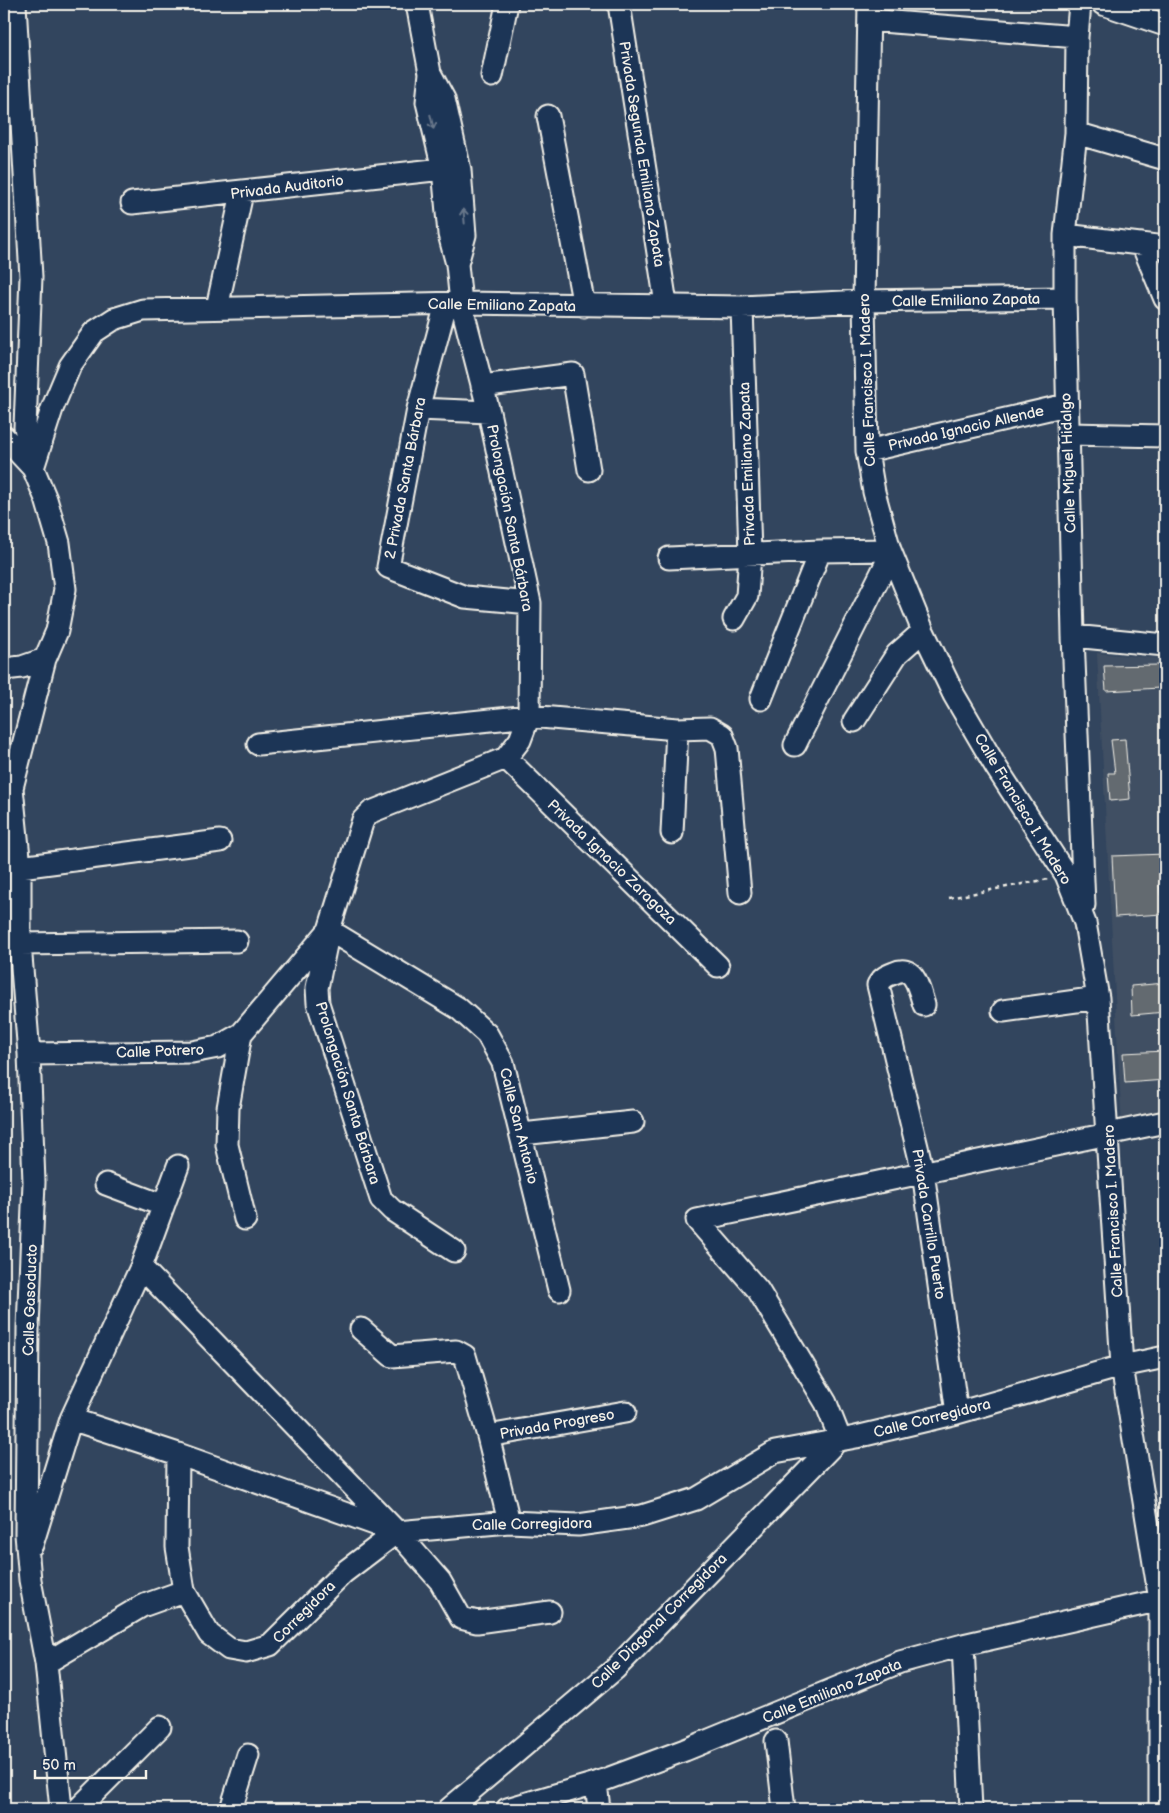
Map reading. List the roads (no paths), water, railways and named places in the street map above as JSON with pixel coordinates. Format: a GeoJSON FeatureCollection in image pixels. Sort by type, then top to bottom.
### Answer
{"type":"FeatureCollection","features":[{"type":"Feature","properties":{"kind":"street"},"geometry":{"type":"LineString","coordinates":[[8,789],[56,631],[65,589],[59,542],[46,499],[33,468],[25,427],[31,277],[16,4]]}},
{"type":"Feature","properties":{"kind":"street","name":"Prolongación Santa Bárbara"},"geometry":{"type":"LineString","coordinates":[[417,4],[430,74],[427,102],[443,169],[449,234],[457,264]]}},
{"type":"Feature","properties":{"kind":"street"},"geometry":{"type":"LineString","coordinates":[[492,76],[507,4]]}},
{"type":"Feature","properties":{"kind":"street","name":"Privada Segunda Emiliano Zapata"},"geometry":{"type":"LineString","coordinates":[[619,4],[666,304]]}},
{"type":"Feature","properties":{"kind":"street","name":"Calle Miguel Hidalgo"},"geometry":{"type":"LineString","coordinates":[[1080,4],[1077,37],[1076,133],[1065,235],[1065,298],[1066,404],[1073,636],[1085,923]]}},
{"type":"Feature","properties":{"kind":"street"},"geometry":{"type":"LineString","coordinates":[[1103,4],[1165,25]]}},
{"type":"Feature","properties":{"kind":"street"},"geometry":{"type":"LineString","coordinates":[[869,12],[1077,37]]}},
{"type":"Feature","properties":{"kind":"street","name":"Calle Francisco I. Madero"},"geometry":{"type":"LineString","coordinates":[[869,12],[864,301],[867,451],[874,492],[890,552],[923,631],[954,695],[996,767],[1066,875],[1085,923],[1098,998],[1109,1136],[1122,1366],[1163,1600],[1160,1809]]}},
{"type":"Feature","properties":{"kind":"street","name":"Prolongación Santa Bárbara"},"geometry":{"type":"LineString","coordinates":[[430,74],[444,99],[460,170],[465,235],[457,264],[453,303],[482,386],[489,412],[530,603],[529,716],[520,740],[506,758],[371,812],[358,830],[329,930],[317,988],[318,1003],[381,1198],[392,1210],[454,1251]]}},
{"type":"Feature","properties":{"kind":"street"},"geometry":{"type":"LineString","coordinates":[[548,116],[584,306]]}},
{"type":"Feature","properties":{"kind":"street"},"geometry":{"type":"LineString","coordinates":[[1076,133],[1165,159]]}},
{"type":"Feature","properties":{"kind":"street","name":"Privada Auditorio"},"geometry":{"type":"LineString","coordinates":[[132,203],[242,193],[443,169]]}},
{"type":"Feature","properties":{"kind":"street"},"geometry":{"type":"LineString","coordinates":[[217,308],[242,193]]}},
{"type":"Feature","properties":{"kind":"street"},"geometry":{"type":"LineString","coordinates":[[1065,235],[1165,247]]}},
{"type":"Feature","properties":{"kind":"street"},"geometry":{"type":"LineString","coordinates":[[1142,244],[1165,298]]}},
{"type":"Feature","properties":{"kind":"street","name":"Calle Emiliano Zapata"},"geometry":{"type":"LineString","coordinates":[[33,468],[52,409],[70,366],[94,332],[114,319],[143,310],[453,303],[584,306],[666,304],[742,307],[864,301],[1065,298]]}},
{"type":"Feature","properties":{"kind":"street","name":"2 Privada Santa Bárbara"},"geometry":{"type":"LineString","coordinates":[[453,303],[418,409],[388,567],[465,597],[530,603]]}},
{"type":"Feature","properties":{"kind":"street","name":"Privada Emiliano Zapata"},"geometry":{"type":"LineString","coordinates":[[734,619],[746,596],[750,554],[742,307]]}},
{"type":"Feature","properties":{"kind":"street"},"geometry":{"type":"LineString","coordinates":[[482,386],[573,374],[589,470]]}},
{"type":"Feature","properties":{"kind":"street","name":"Privada Ignacio Allende"},"geometry":{"type":"LineString","coordinates":[[867,451],[1066,404]]}},
{"type":"Feature","properties":{"kind":"street"},"geometry":{"type":"LineString","coordinates":[[418,409],[489,412]]}},
{"type":"Feature","properties":{"kind":"street"},"geometry":{"type":"LineString","coordinates":[[1068,434],[1165,436]]}},
{"type":"Feature","properties":{"kind":"street"},"geometry":{"type":"LineString","coordinates":[[4,437],[33,468]]}},
{"type":"Feature","properties":{"kind":"street"},"geometry":{"type":"LineString","coordinates":[[761,699],[820,551]]}},
{"type":"Feature","properties":{"kind":"street"},"geometry":{"type":"LineString","coordinates":[[669,558],[820,551],[890,552],[795,745]]}},
{"type":"Feature","properties":{"kind":"street"},"geometry":{"type":"LineString","coordinates":[[854,722],[897,654],[923,631]]}},
{"type":"Feature","properties":{"kind":"street"},"geometry":{"type":"LineString","coordinates":[[1073,636],[1165,645]]}},
{"type":"Feature","properties":{"kind":"street"},"geometry":{"type":"LineString","coordinates":[[4,669],[22,667],[46,659]]}},
{"type":"Feature","properties":{"kind":"street"},"geometry":{"type":"LineString","coordinates":[[258,744],[529,716],[676,730],[710,728],[722,736],[724,742],[740,892]]}},
{"type":"Feature","properties":{"kind":"street"},"geometry":{"type":"LineString","coordinates":[[672,833],[676,730]]}},
{"type":"Feature","properties":{"kind":"street","name":"Privada Ignacio Zaragoza"},"geometry":{"type":"LineString","coordinates":[[506,758],[718,966]]}},
{"type":"Feature","properties":{"kind":"street","name":"Calle Gasoducto"},"geometry":{"type":"LineString","coordinates":[[8,789],[20,867],[20,944],[29,1054],[34,1182],[24,1508],[30,1580],[46,1663],[61,1809]]}},
{"type":"Feature","properties":{"kind":"street"},"geometry":{"type":"LineString","coordinates":[[20,867],[220,841]]}},
{"type":"Feature","properties":{"kind":"street","name":"Calle Potrero"},"geometry":{"type":"LineString","coordinates":[[29,1054],[192,1052],[218,1047],[241,1034],[329,930]]}},
{"type":"Feature","properties":{"kind":"street","name":"Calle San Antonio"},"geometry":{"type":"LineString","coordinates":[[329,930],[458,1008],[487,1034],[503,1063],[559,1290]]}},
{"type":"Feature","properties":{"kind":"street"},"geometry":{"type":"LineString","coordinates":[[20,944],[237,941]]}},
{"type":"Feature","properties":{"kind":"street","name":"Privada Carrillo Puerto"},"geometry":{"type":"LineString","coordinates":[[924,1005],[913,976],[908,971],[900,970],[882,978],[878,985],[922,1172],[958,1413]]}},
{"type":"Feature","properties":{"kind":"street"},"geometry":{"type":"LineString","coordinates":[[1003,1011],[1098,998]]}},
{"type":"Feature","properties":{"kind":"street"},"geometry":{"type":"LineString","coordinates":[[241,1034],[228,1108],[227,1145],[245,1219]]}},
{"type":"Feature","properties":{"kind":"street"},"geometry":{"type":"LineString","coordinates":[[522,1134],[633,1122]]}},
{"type":"Feature","properties":{"kind":"street"},"geometry":{"type":"LineString","coordinates":[[837,1441],[837,1431],[826,1403],[758,1290],[697,1220],[922,1172],[1109,1136],[1165,1122]]}},
{"type":"Feature","properties":{"kind":"street"},"geometry":{"type":"LineString","coordinates":[[28,1558],[71,1419],[141,1267],[162,1205],[178,1166]]}},
{"type":"Feature","properties":{"kind":"street"},"geometry":{"type":"LineString","coordinates":[[106,1184],[162,1205]]}},
{"type":"Feature","properties":{"kind":"street"},"geometry":{"type":"LineString","coordinates":[[141,1267],[397,1532],[440,1581],[461,1618],[477,1622],[550,1612]]}},
{"type":"Feature","properties":{"kind":"street","name":"Privada Progreso"},"geometry":{"type":"LineString","coordinates":[[361,1329],[392,1356],[456,1352],[465,1356],[488,1436],[509,1522]]}},
{"type":"Feature","properties":{"kind":"street","name":"Calle Corregidora"},"geometry":{"type":"LineString","coordinates":[[71,1419],[178,1454],[397,1532],[509,1522],[578,1525],[642,1516],[696,1499],[775,1452],[837,1441],[958,1413],[1122,1366],[1165,1357]]}},
{"type":"Feature","properties":{"kind":"street","name":"Privada Progreso"},"geometry":{"type":"LineString","coordinates":[[488,1436],[625,1412]]}},
{"type":"Feature","properties":{"kind":"street","name":"Calle Diagonal Corregidora"},"geometry":{"type":"LineString","coordinates":[[449,1809],[615,1669],[837,1441]]}},
{"type":"Feature","properties":{"kind":"street","name":"Corregidora"},"geometry":{"type":"LineString","coordinates":[[178,1454],[177,1547],[184,1591],[209,1634],[229,1649],[246,1652],[270,1645],[343,1573],[397,1532]]}},
{"type":"Feature","properties":{"kind":"street"},"geometry":{"type":"LineString","coordinates":[[46,1663],[142,1606],[184,1591]]}},
{"type":"Feature","properties":{"kind":"street","name":"Calle Emiliano Zapata"},"geometry":{"type":"LineString","coordinates":[[507,1809],[596,1783],[686,1750],[900,1662],[963,1645],[1163,1600]]}},
{"type":"Feature","properties":{"kind":"street"},"geometry":{"type":"LineString","coordinates":[[963,1645],[971,1809]]}},
{"type":"Feature","properties":{"kind":"street"},"geometry":{"type":"LineString","coordinates":[[78,1809],[160,1727]]}},
{"type":"Feature","properties":{"kind":"street"},"geometry":{"type":"LineString","coordinates":[[776,1741],[784,1809]]}},
{"type":"Feature","properties":{"kind":"street"},"geometry":{"type":"LineString","coordinates":[[230,1809],[248,1755]]}},
{"type":"Feature","properties":{"kind":"street"},"geometry":{"type":"LineString","coordinates":[[596,1783],[599,1809]]}}]}
